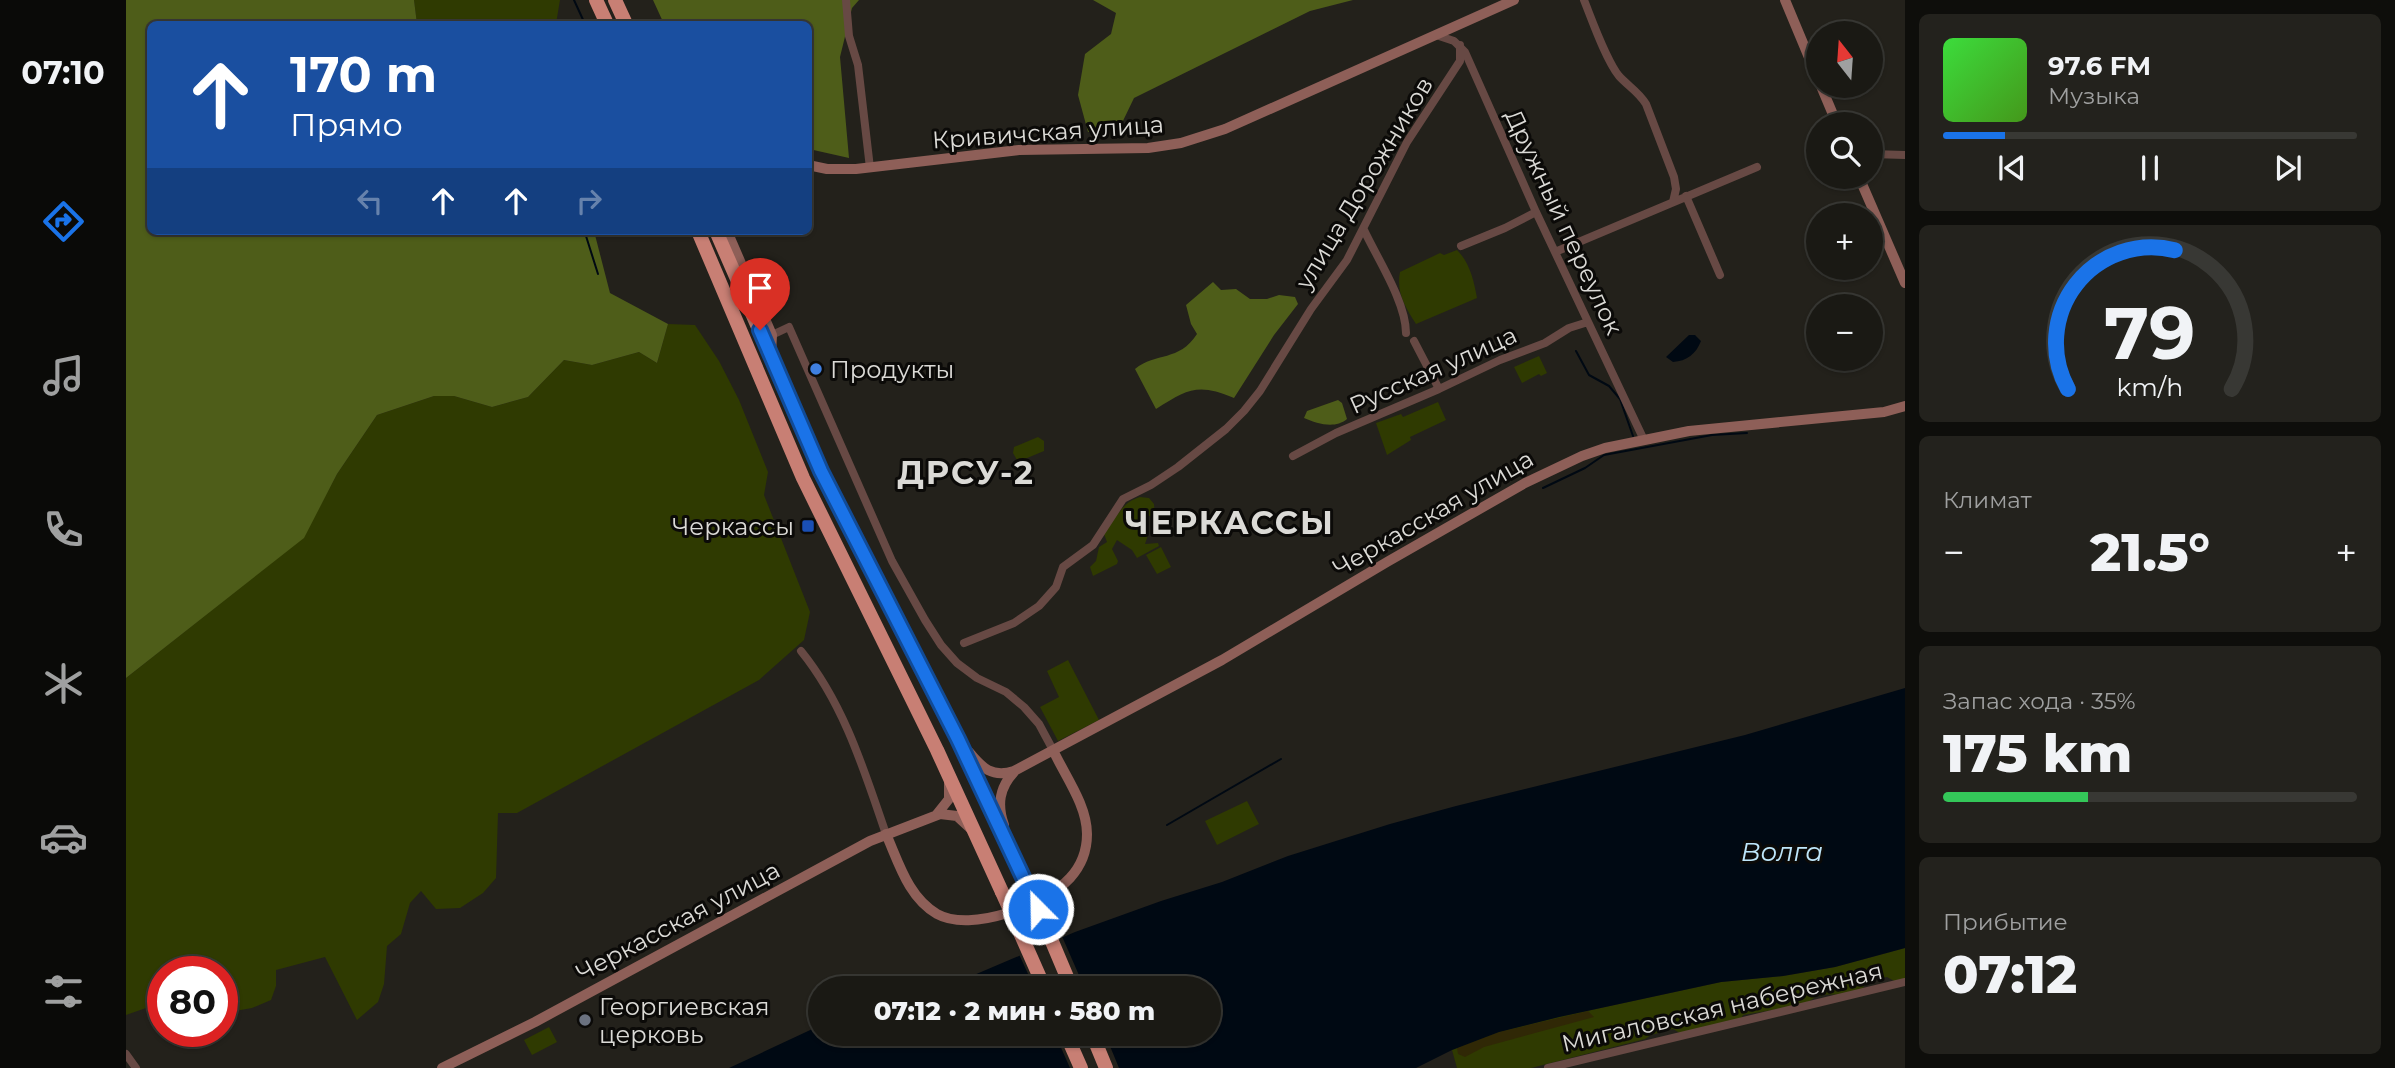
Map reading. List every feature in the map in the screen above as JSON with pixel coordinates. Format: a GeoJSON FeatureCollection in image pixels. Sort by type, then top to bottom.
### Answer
{"type":"FeatureCollection","features":[{"type":"Feature","properties":{"kind":"highway"},"geometry":{"type":"LineString","coordinates":[[596,0],[606,21]]}},
{"type":"Feature","properties":{"kind":"highway"},"geometry":{"type":"LineString","coordinates":[[615,0],[625,21]]}},
{"type":"Feature","properties":{"kind":"highway"},"geometry":{"type":"LineString","coordinates":[[700,235],[803,478],[937,750],[1039,976]]}},
{"type":"Feature","properties":{"kind":"highway"},"geometry":{"type":"LineString","coordinates":[[718,235],[821,471],[958,739],[1018,864],[1066,976]]}},
{"type":"Feature","properties":{"kind":"highway"},"geometry":{"type":"LineString","coordinates":[[1071,1046],[1081,1068]]}},
{"type":"Feature","properties":{"kind":"highway"},"geometry":{"type":"LineString","coordinates":[[1096,1046],[1106,1068]]}},
{"type":"Feature","properties":{"kind":"street"},"geometry":{"type":"LineString","coordinates":[[846,0],[849,36],[858,65],[870,168]]}},
{"type":"Feature","properties":{"kind":"street","name":"Кривичская улица"},"geometry":{"type":"LineString","coordinates":[[812,166],[839,170],[1019,150],[1149,148],[1181,143],[1225,129],[1514,0]]}},
{"type":"Feature","properties":{"kind":"street"},"geometry":{"type":"LineString","coordinates":[[1584,0],[1613,66],[1619,76],[1642,96],[1646,104],[1675,181],[1673,202]]}},
{"type":"Feature","properties":{"kind":"street"},"geometry":{"type":"LineString","coordinates":[[1785,0],[1806,50]]}},
{"type":"Feature","properties":{"kind":"street"},"geometry":{"type":"LineString","coordinates":[[1436,36],[1451,39],[1460,45]]}},
{"type":"Feature","properties":{"kind":"street","name":"Дружный переулок"},"geometry":{"type":"LineString","coordinates":[[1460,45],[1644,440]]}},
{"type":"Feature","properties":{"kind":"street","name":"улица Дорожников"},"geometry":{"type":"LineString","coordinates":[[964,643],[1014,623],[1039,606],[1056,587],[1063,567],[1093,545],[1123,499],[1178,467],[1244,411],[1260,391],[1311,309],[1347,260],[1407,142],[1460,61],[1460,45]]}},
{"type":"Feature","properties":{"kind":"street"},"geometry":{"type":"LineString","coordinates":[[1883,154],[1905,155]]}},
{"type":"Feature","properties":{"kind":"street"},"geometry":{"type":"LineString","coordinates":[[1555,252],[1757,167]]}},
{"type":"Feature","properties":{"kind":"street"},"geometry":{"type":"LineString","coordinates":[[1864,189],[1905,283]]}},
{"type":"Feature","properties":{"kind":"street"},"geometry":{"type":"LineString","coordinates":[[1686,196],[1720,275]]}},
{"type":"Feature","properties":{"kind":"street"},"geometry":{"type":"LineString","coordinates":[[1461,246],[1536,212]]}},
{"type":"Feature","properties":{"kind":"street"},"geometry":{"type":"LineString","coordinates":[[1364,230],[1395,295],[1406,322],[1406,333]]}},
{"type":"Feature","properties":{"kind":"street"},"geometry":{"type":"LineString","coordinates":[[728,235],[772,335],[771,354]]}},
{"type":"Feature","properties":{"kind":"street","name":"Русская улица"},"geometry":{"type":"LineString","coordinates":[[1293,456],[1336,433],[1545,342],[1569,328],[1588,322]]}},
{"type":"Feature","properties":{"kind":"street"},"geometry":{"type":"LineString","coordinates":[[772,335],[789,327],[892,561],[941,645],[970,673],[1006,692],[1024,707],[1038,724],[1053,750],[1083,813],[1087,841],[1080,863],[1070,878],[1037,900],[978,921],[945,918],[931,910],[913,893],[886,834],[843,719],[817,671],[801,651]]}},
{"type":"Feature","properties":{"kind":"street"},"geometry":{"type":"LineString","coordinates":[[1414,341],[1439,389]]}},
{"type":"Feature","properties":{"kind":"street","name":"Черкасская улица"},"geometry":{"type":"LineString","coordinates":[[958,739],[986,771],[1003,774],[1019,768],[1222,660],[1525,483],[1591,453],[1644,440],[1738,426],[1884,412],[1905,407]]}},
{"type":"Feature","properties":{"kind":"street"},"geometry":{"type":"LineString","coordinates":[[935,815],[945,806],[950,793],[949,782],[937,750]]}},
{"type":"Feature","properties":{"kind":"street"},"geometry":{"type":"LineString","coordinates":[[1018,864],[1002,817],[1000,802],[1005,783],[1019,768]]}},
{"type":"Feature","properties":{"kind":"street"},"geometry":{"type":"LineString","coordinates":[[935,815],[949,814],[964,821],[994,874]]}},
{"type":"Feature","properties":{"kind":"street","name":"Черкасская улица"},"geometry":{"type":"LineString","coordinates":[[442,1068],[535,1022],[886,834],[935,815]]}},
{"type":"Feature","properties":{"kind":"street","name":"Мигаловская набережная"},"geometry":{"type":"LineString","coordinates":[[1548,1068],[1905,982]]}},
{"type":"Feature","properties":{"kind":"street"},"geometry":{"type":"LineString","coordinates":[[126,1054],[136,1068]]}},
{"type":"Feature","properties":{"kind":"green space"},"geometry":{"type":"Polygon","coordinates":[[[126,0],[414,0],[417,21],[147,21],[147,235],[595,235],[610,293],[668,324],[657,363],[639,352],[592,365],[564,360],[528,397],[492,407],[454,396],[434,396],[377,415],[337,474],[304,538],[126,678],[126,0]]]}},
{"type":"Feature","properties":{"kind":"green space"},"geometry":{"type":"Polygon","coordinates":[[[414,0],[560,0],[556,21],[417,21],[414,0]]]}},
{"type":"Feature","properties":{"kind":"green space"},"geometry":{"type":"Polygon","coordinates":[[[653,0],[859,0],[852,8],[840,57],[849,158],[812,150],[812,21],[663,21],[653,0]]]}},
{"type":"Feature","properties":{"kind":"green space"},"geometry":{"type":"Polygon","coordinates":[[[1093,0],[1353,0],[1310,11],[1134,98],[1121,125],[1088,132],[1078,95],[1085,54],[1111,34],[1116,13],[1093,0]]]}},
{"type":"Feature","properties":{"kind":"green space"},"geometry":{"type":"Polygon","coordinates":[[[1457,250],[1468,266],[1477,298],[1416,324],[1400,293],[1400,272],[1440,253],[1444,255],[1457,250]]]}},
{"type":"Feature","properties":{"kind":"green space"},"geometry":{"type":"Polygon","coordinates":[[[1213,282],[1221,290],[1236,289],[1250,299],[1267,299],[1279,295],[1295,297],[1298,304],[1274,335],[1234,398],[1222,393],[1194,390],[1156,409],[1135,369],[1151,360],[1175,353],[1190,343],[1197,334],[1186,305],[1213,282]]]}},
{"type":"Feature","properties":{"kind":"green space"},"geometry":{"type":"Polygon","coordinates":[[[668,324],[695,325],[719,361],[739,400],[768,472],[764,495],[810,612],[804,640],[759,680],[517,813],[498,813],[496,878],[483,893],[460,908],[436,909],[421,891],[410,903],[401,934],[387,946],[384,984],[378,1002],[357,1020],[325,957],[276,970],[276,986],[271,1000],[238,1010],[238,956],[147,956],[147,1008],[126,1015],[126,678],[303,538],[337,474],[377,415],[434,396],[454,396],[492,407],[528,397],[564,360],[592,365],[639,352],[657,363],[668,324]]]}},
{"type":"Feature","properties":{"kind":"green space"},"geometry":{"type":"Polygon","coordinates":[[[1539,356],[1547,373],[1522,383],[1514,367],[1539,356]]]}},
{"type":"Feature","properties":{"kind":"green space"},"geometry":{"type":"Polygon","coordinates":[[[1338,400],[1342,403],[1347,419],[1342,422],[1326,424],[1304,418],[1307,411],[1338,400]]]}},
{"type":"Feature","properties":{"kind":"green space"},"geometry":{"type":"Polygon","coordinates":[[[1438,402],[1446,420],[1410,437],[1411,440],[1387,455],[1376,423],[1401,414],[1403,417],[1438,402]]]}},
{"type":"Feature","properties":{"kind":"green space"},"geometry":{"type":"Polygon","coordinates":[[[1038,437],[1044,441],[1044,451],[1017,460],[1013,453],[1014,447],[1038,437]]]}},
{"type":"Feature","properties":{"kind":"green space"},"geometry":{"type":"Polygon","coordinates":[[[1140,497],[1149,498],[1154,504],[1155,517],[1144,515],[1141,519],[1148,535],[1145,544],[1158,543],[1159,546],[1137,558],[1132,550],[1117,540],[1112,549],[1117,564],[1093,576],[1090,567],[1096,561],[1099,547],[1107,542],[1104,534],[1124,507],[1140,497]]]}},
{"type":"Feature","properties":{"kind":"green space"},"geometry":{"type":"Polygon","coordinates":[[[1161,547],[1171,567],[1157,574],[1146,555],[1161,547]]]}},
{"type":"Feature","properties":{"kind":"green space"},"geometry":{"type":"Polygon","coordinates":[[[1068,660],[1099,720],[1058,741],[1040,707],[1059,697],[1047,671],[1068,660]]]}},
{"type":"Feature","properties":{"kind":"green space"},"geometry":{"type":"Polygon","coordinates":[[[1247,801],[1259,824],[1217,845],[1205,821],[1247,801]]]}},
{"type":"Feature","properties":{"kind":"green space"},"geometry":{"type":"Polygon","coordinates":[[[1905,948],[1905,980],[1896,982],[1887,977],[1866,982],[1862,990],[1850,994],[1822,995],[1807,1004],[1743,1015],[1741,1019],[1680,1033],[1673,1029],[1645,1039],[1531,1068],[1457,1068],[1452,1050],[1499,1032],[1559,1017],[1721,982],[1783,976],[1835,967],[1905,948]]]}},
{"type":"Feature","properties":{"kind":"green space"},"geometry":{"type":"Polygon","coordinates":[[[549,1027],[557,1042],[532,1055],[524,1040],[549,1027]]]}},
{"type":"Feature","properties":{"kind":"sand"},"geometry":{"type":"Polygon","coordinates":[[[1588,1011],[1594,1017],[1484,1047],[1465,1057],[1458,1054],[1457,1048],[1499,1032],[1588,1011]]]}},
{"type":"Feature","properties":{"kind":"water"},"geometry":{"type":"Polygon","coordinates":[[[1689,335],[1695,335],[1701,341],[1694,353],[1673,362],[1666,357],[1689,335]]]}},
{"type":"Feature","properties":{"kind":"water","name":"Волга"},"geometry":{"type":"Polygon","coordinates":[[[1905,688],[1905,948],[1835,967],[1783,976],[1721,982],[1559,1017],[1499,1032],[1452,1050],[1416,1068],[729,1068],[808,1031],[808,1046],[1221,1046],[1221,976],[972,976],[1075,932],[1222,882],[1288,856],[1390,824],[1745,735],[1905,688]]]}},
{"type":"Feature","properties":{"kind":"pier"},"geometry":{"type":"Polygon","coordinates":[[[1061,934],[1079,976],[1029,976],[1018,952],[1061,934]]]}},
{"type":"Feature","properties":{"kind":"pier"},"geometry":{"type":"Polygon","coordinates":[[[1060,1046],[1110,1046],[1119,1068],[1070,1068],[1060,1046]]]}},
{"type":"Feature","properties":{"kind":"waterway"},"geometry":{"type":"LineString","coordinates":[[574,0],[584,21]]}},
{"type":"Feature","properties":{"kind":"waterway"},"geometry":{"type":"LineString","coordinates":[[586,235],[598,274]]}},
{"type":"Feature","properties":{"kind":"waterway"},"geometry":{"type":"LineString","coordinates":[[1576,351],[1589,375],[1609,386],[1620,399],[1633,436]]}},
{"type":"Feature","properties":{"kind":"waterway"},"geometry":{"type":"LineString","coordinates":[[1543,488],[1585,468],[1604,455],[1712,435],[1747,433]]}},
{"type":"Feature","properties":{"kind":"waterway"},"geometry":{"type":"LineString","coordinates":[[1167,825],[1281,759]]}},
{"type":"Feature","properties":{"kind":"place","name":"Продукты"},"geometry":{"type":"Point","coordinates":[816,369]}},
{"type":"Feature","properties":{"kind":"place","name":"Черкассы"},"geometry":{"type":"Point","coordinates":[808,526]}},
{"type":"Feature","properties":{"kind":"place","name":"Георгиевская церковь"},"geometry":{"type":"Point","coordinates":[585,1020]}},
{"type":"Feature","properties":{"kind":"district","name":"ДРСУ-2"},"geometry":{"type":"Point","coordinates":[966,472]}},
{"type":"Feature","properties":{"kind":"district","name":"ЧЕРКАССЫ"},"geometry":{"type":"Point","coordinates":[1230,522]}},
{"type":"Feature","properties":{"kind":"route"},"geometry":{"type":"LineString","coordinates":[[760,330],[843,517],[958,739],[1038,909]]}}]}
